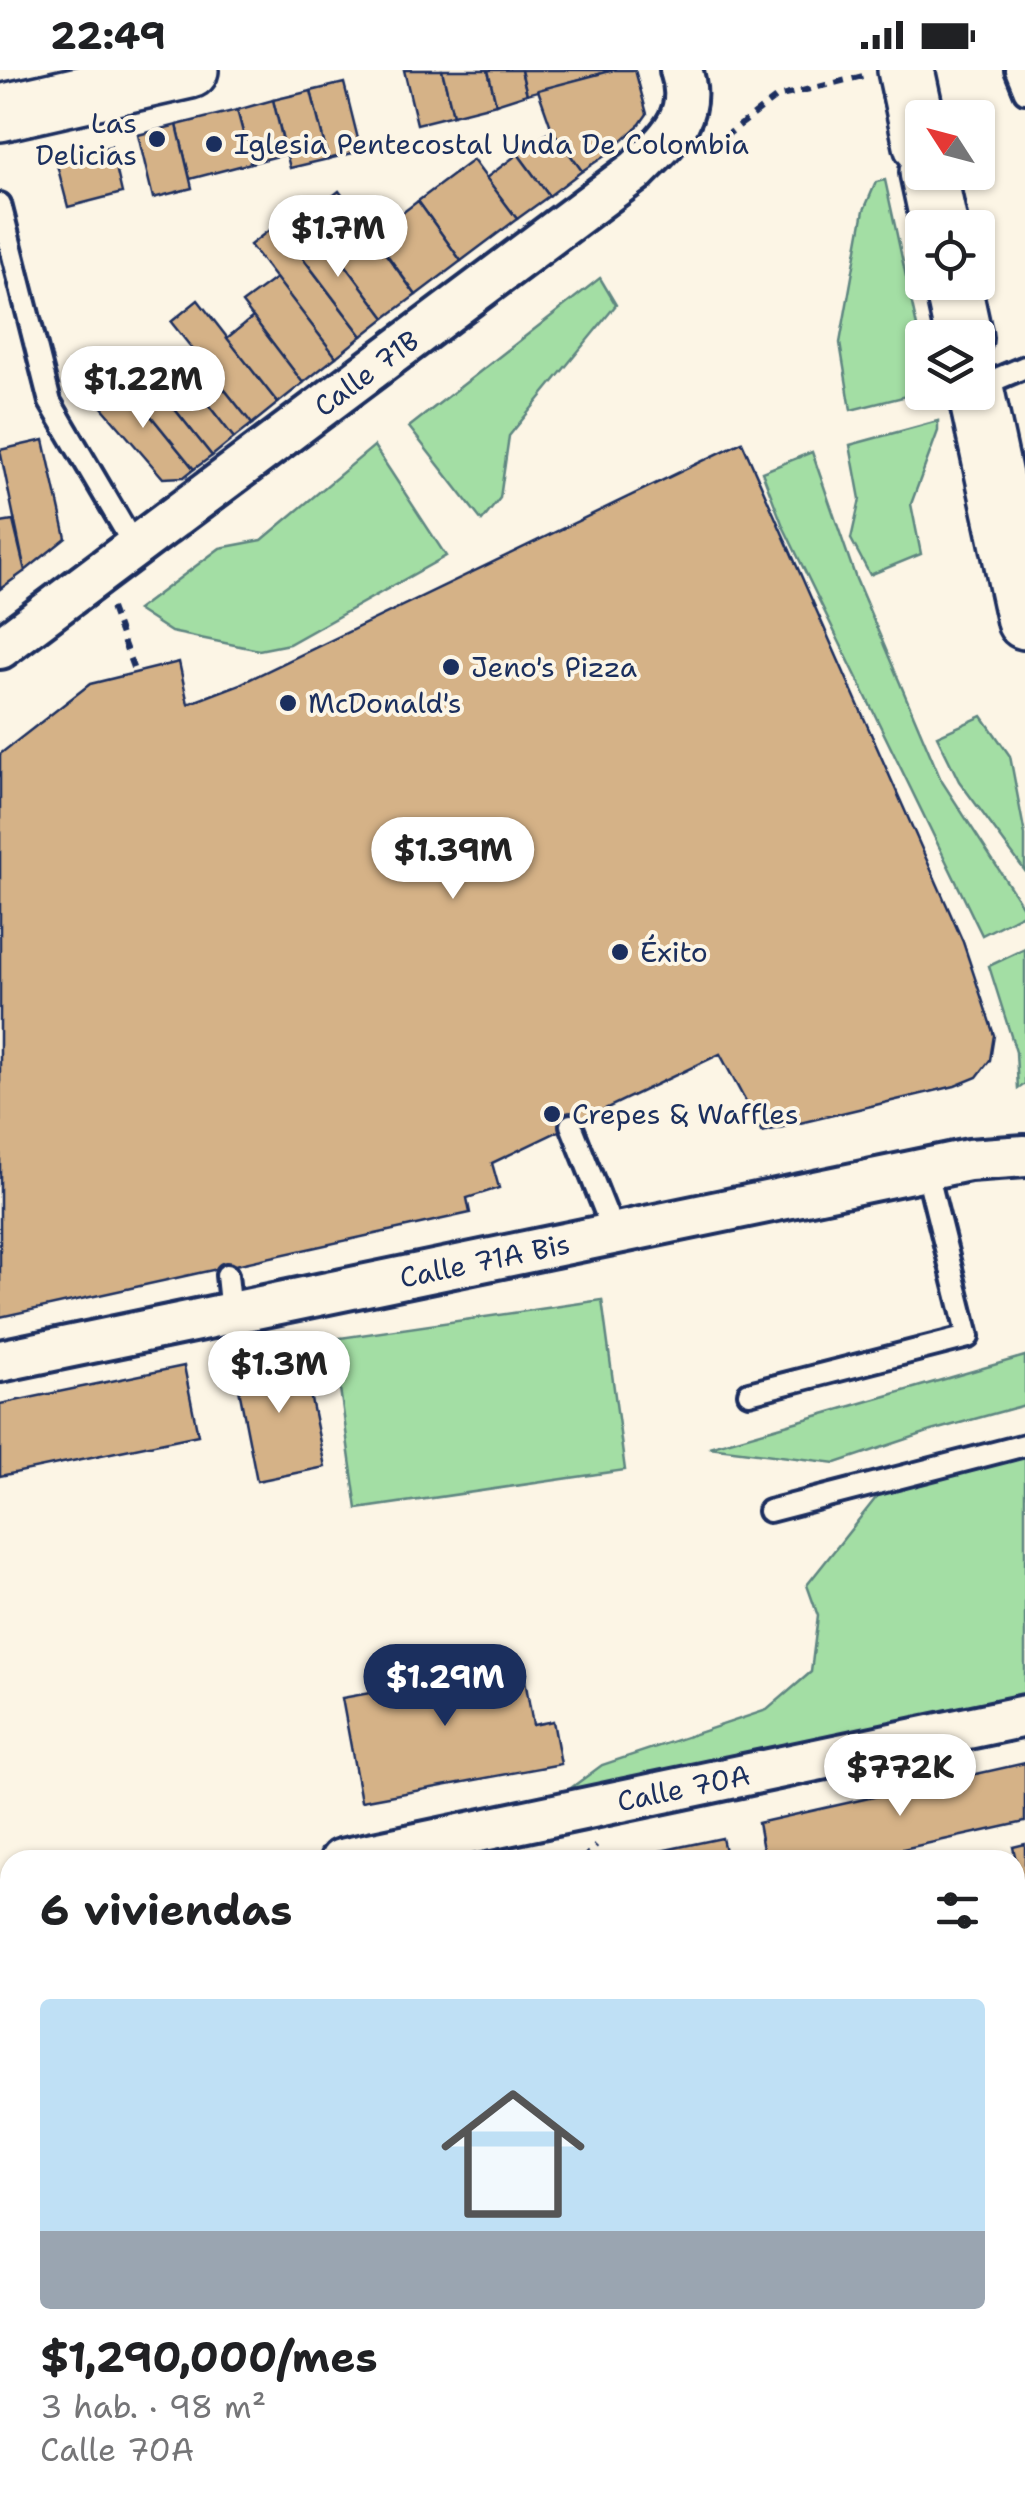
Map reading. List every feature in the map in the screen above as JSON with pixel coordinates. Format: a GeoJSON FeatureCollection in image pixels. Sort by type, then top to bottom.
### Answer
{"type":"FeatureCollection","features":[{"type":"Feature","properties":{"kind":"main road"},"geometry":{"type":"LineString","coordinates":[[0,113],[190,70]]}},
{"type":"Feature","properties":{"kind":"main road"},"geometry":{"type":"LineString","coordinates":[[869,70],[905,102]]}},
{"type":"Feature","properties":{"kind":"main road"},"geometry":{"type":"LineString","coordinates":[[981,410],[1025,621]]}},
{"type":"Feature","properties":{"kind":"street","name":"Calle 71B"},"geometry":{"type":"LineString","coordinates":[[0,648],[637,170],[678,124],[686,107],[688,92],[682,70]]}},
{"type":"Feature","properties":{"kind":"street","name":"Calle 71A Bis"},"geometry":{"type":"LineString","coordinates":[[969,1160],[1025,1136]]}},
{"type":"Feature","properties":{"kind":"street","name":"Calle 71A Bis"},"geometry":{"type":"LineString","coordinates":[[0,1362],[229,1294],[614,1233],[926,1168],[1025,1156]]}},
{"type":"Feature","properties":{"kind":"street","name":"Calle 70A"},"geometry":{"type":"LineString","coordinates":[[389,1850],[1025,1716]]}},
{"type":"Feature","properties":{"kind":"lane"},"geometry":{"type":"LineString","coordinates":[[1016,70],[1025,92]]}},
{"type":"Feature","properties":{"kind":"lane"},"geometry":{"type":"LineString","coordinates":[[0,204],[50,402],[135,547]]}},
{"type":"Feature","properties":{"kind":"lane"},"geometry":{"type":"LineString","coordinates":[[995,381],[1025,367]]}},
{"type":"Feature","properties":{"kind":"lane"},"geometry":{"type":"LineString","coordinates":[[571,1125],[614,1233]]}},
{"type":"Feature","properties":{"kind":"lane"},"geometry":{"type":"LineString","coordinates":[[749,1393],[968,1337],[926,1168]]}},
{"type":"Feature","properties":{"kind":"lane"},"geometry":{"type":"LineString","coordinates":[[769,1511],[1025,1445]]}},
{"type":"Feature","properties":{"kind":"path"},"geometry":{"type":"LineString","coordinates":[[99,574],[135,674]]}},
{"type":"Feature","properties":{"kind":"green space"},"geometry":{"type":"Polygon","coordinates":[[[885,180],[905,272],[905,300],[911,300],[915,320],[905,320],[905,396],[851,410],[840,343],[864,210],[876,182],[885,180]]]}},
{"type":"Feature","properties":{"kind":"green space"},"geometry":{"type":"Polygon","coordinates":[[[600,278],[616,305],[509,436],[500,498],[482,521],[409,427],[600,278]]]}},
{"type":"Feature","properties":{"kind":"green space"},"geometry":{"type":"Polygon","coordinates":[[[938,421],[938,431],[911,504],[921,554],[870,575],[851,539],[860,499],[850,445],[938,421]]]}},
{"type":"Feature","properties":{"kind":"green space"},"geometry":{"type":"Polygon","coordinates":[[[374,446],[446,556],[289,644],[259,650],[171,632],[137,610],[220,548],[262,540],[374,446]]]}},
{"type":"Feature","properties":{"kind":"green space"},"geometry":{"type":"Polygon","coordinates":[[[812,452],[856,579],[941,780],[1025,910],[982,935],[783,526],[762,472],[812,452]]]}},
{"type":"Feature","properties":{"kind":"green space"},"geometry":{"type":"Polygon","coordinates":[[[982,716],[1010,756],[1025,835],[1025,871],[959,781],[937,736],[982,716]]]}},
{"type":"Feature","properties":{"kind":"green space"},"geometry":{"type":"Polygon","coordinates":[[[1025,949],[1025,1084],[1018,1089],[1016,1052],[989,966],[1025,949]]]}},
{"type":"Feature","properties":{"kind":"green space"},"geometry":{"type":"Polygon","coordinates":[[[602,1300],[625,1470],[357,1509],[333,1339],[602,1300]]]}},
{"type":"Feature","properties":{"kind":"green space"},"geometry":{"type":"Polygon","coordinates":[[[1025,1356],[1025,1405],[836,1463],[709,1447],[1025,1356]]]}},
{"type":"Feature","properties":{"kind":"green space"},"geometry":{"type":"Polygon","coordinates":[[[1025,1457],[1025,1709],[552,1802],[602,1765],[767,1710],[811,1672],[818,1616],[807,1585],[879,1494],[1025,1457]]]}},
{"type":"Feature","properties":{"kind":"building"},"geometry":{"type":"Polygon","coordinates":[[[404,70],[442,70],[453,115],[417,124],[404,70]]]}},
{"type":"Feature","properties":{"kind":"building"},"geometry":{"type":"Polygon","coordinates":[[[442,70],[488,70],[496,104],[453,115],[442,70]]]}},
{"type":"Feature","properties":{"kind":"building"},"geometry":{"type":"Polygon","coordinates":[[[488,70],[521,70],[527,94],[496,104],[488,70]]]}},
{"type":"Feature","properties":{"kind":"building"},"geometry":{"type":"Polygon","coordinates":[[[521,70],[614,70],[527,94],[521,70]]]}},
{"type":"Feature","properties":{"kind":"building"},"geometry":{"type":"Polygon","coordinates":[[[614,70],[635,70],[647,114],[606,155],[582,171],[552,130],[538,90],[614,70]]]}},
{"type":"Feature","properties":{"kind":"building"},"geometry":{"type":"Polygon","coordinates":[[[344,83],[361,151],[328,159],[311,91],[344,83]]]}},
{"type":"Feature","properties":{"kind":"building"},"geometry":{"type":"Polygon","coordinates":[[[311,91],[328,159],[290,168],[273,100],[311,91]]]}},
{"type":"Feature","properties":{"kind":"building"},"geometry":{"type":"Polygon","coordinates":[[[273,100],[286,154],[251,163],[237,110],[273,100]]]}},
{"type":"Feature","properties":{"kind":"building","name":"Iglesia Pentecostal Unda De Colombia"},"geometry":{"type":"Polygon","coordinates":[[[237,110],[251,163],[190,179],[177,125],[237,110]]]}},
{"type":"Feature","properties":{"kind":"building"},"geometry":{"type":"Polygon","coordinates":[[[177,125],[192,188],[153,198],[138,135],[177,125]]]}},
{"type":"Feature","properties":{"kind":"building"},"geometry":{"type":"Polygon","coordinates":[[[552,130],[582,171],[549,196],[518,154],[552,130]]]}},
{"type":"Feature","properties":{"kind":"building"},"geometry":{"type":"Polygon","coordinates":[[[111,146],[122,193],[68,207],[56,161],[111,146]]]}},
{"type":"Feature","properties":{"kind":"building"},"geometry":{"type":"Polygon","coordinates":[[[518,154],[549,196],[517,219],[486,178],[518,154]]]}},
{"type":"Feature","properties":{"kind":"building"},"geometry":{"type":"Polygon","coordinates":[[[473,160],[517,219],[461,261],[418,201],[473,160]]]}},
{"type":"Feature","properties":{"kind":"building"},"geometry":{"type":"Polygon","coordinates":[[[339,191],[416,295],[385,318],[308,215],[339,191]]]}},
{"type":"Feature","properties":{"kind":"building"},"geometry":{"type":"Polygon","coordinates":[[[418,201],[461,261],[416,295],[373,235],[418,201]]]}},
{"type":"Feature","properties":{"kind":"building"},"geometry":{"type":"Polygon","coordinates":[[[277,224],[362,336],[336,357],[250,245],[277,224]]]}},
{"type":"Feature","properties":{"kind":"building"},"geometry":{"type":"Polygon","coordinates":[[[315,224],[385,318],[362,336],[291,242],[315,224]]]}},
{"type":"Feature","properties":{"kind":"building"},"geometry":{"type":"Polygon","coordinates":[[[276,278],[336,357],[303,383],[242,303],[276,278]]]}},
{"type":"Feature","properties":{"kind":"building"},"geometry":{"type":"Polygon","coordinates":[[[198,300],[278,403],[252,424],[171,322],[198,300]]]}},
{"type":"Feature","properties":{"kind":"building"},"geometry":{"type":"Polygon","coordinates":[[[253,317],[303,383],[278,403],[227,338],[253,317]]]}},
{"type":"Feature","properties":{"kind":"building"},"geometry":{"type":"Polygon","coordinates":[[[205,365],[252,424],[234,438],[188,379],[205,365]]]}},
{"type":"Feature","properties":{"kind":"building"},"geometry":{"type":"Polygon","coordinates":[[[119,377],[194,469],[184,477],[163,478],[94,398],[119,377]]]}},
{"type":"Feature","properties":{"kind":"building"},"geometry":{"type":"Polygon","coordinates":[[[188,379],[234,438],[212,456],[165,397],[188,379]]]}},
{"type":"Feature","properties":{"kind":"building"},"geometry":{"type":"Polygon","coordinates":[[[165,397],[212,456],[194,469],[147,411],[165,397]]]}},
{"type":"Feature","properties":{"kind":"building"},"geometry":{"type":"Polygon","coordinates":[[[44,440],[66,538],[25,571],[0,450],[44,440]]]}},
{"type":"Feature","properties":{"kind":"building"},"geometry":{"type":"Polygon","coordinates":[[[742,442],[963,942],[994,1035],[990,1060],[977,1077],[955,1086],[762,1132],[720,1054],[492,1163],[499,1188],[467,1198],[470,1213],[0,1317],[0,754],[90,684],[179,662],[188,704],[240,684],[742,442]]]}},
{"type":"Feature","properties":{"kind":"building"},"geometry":{"type":"Polygon","coordinates":[[[13,521],[25,571],[0,589],[0,523],[13,521]]]}},
{"type":"Feature","properties":{"kind":"building"},"geometry":{"type":"Polygon","coordinates":[[[301,1350],[325,1467],[257,1481],[234,1364],[301,1350]]]}},
{"type":"Feature","properties":{"kind":"building"},"geometry":{"type":"Polygon","coordinates":[[[184,1366],[198,1435],[0,1476],[0,1404],[184,1366]]]}},
{"type":"Feature","properties":{"kind":"building"},"geometry":{"type":"Polygon","coordinates":[[[500,1656],[504,1678],[524,1674],[533,1725],[553,1721],[561,1764],[361,1801],[342,1698],[370,1693],[368,1681],[500,1656]]]}},
{"type":"Feature","properties":{"kind":"building"},"geometry":{"type":"Polygon","coordinates":[[[1025,1763],[1025,1822],[898,1850],[763,1850],[758,1823],[1025,1763]]]}},
{"type":"Feature","properties":{"kind":"building"},"geometry":{"type":"Polygon","coordinates":[[[722,1838],[725,1850],[665,1850],[722,1838]]]}},
{"type":"Feature","properties":{"kind":"place","name":"Las Delicias"},"geometry":{"type":"Point","coordinates":[157,139]}},
{"type":"Feature","properties":{"kind":"place","name":"Iglesia Pentecostal Unda De Colombia"},"geometry":{"type":"Point","coordinates":[214,144]}},
{"type":"Feature","properties":{"kind":"place","name":"Jeno's Pizza"},"geometry":{"type":"Point","coordinates":[451,667]}},
{"type":"Feature","properties":{"kind":"place","name":"McDonald's"},"geometry":{"type":"Point","coordinates":[288,703]}},
{"type":"Feature","properties":{"kind":"place","name":"Éxito"},"geometry":{"type":"Point","coordinates":[620,952]}},
{"type":"Feature","properties":{"kind":"place","name":"Crepes & Waffles"},"geometry":{"type":"Point","coordinates":[552,1114]}}]}
